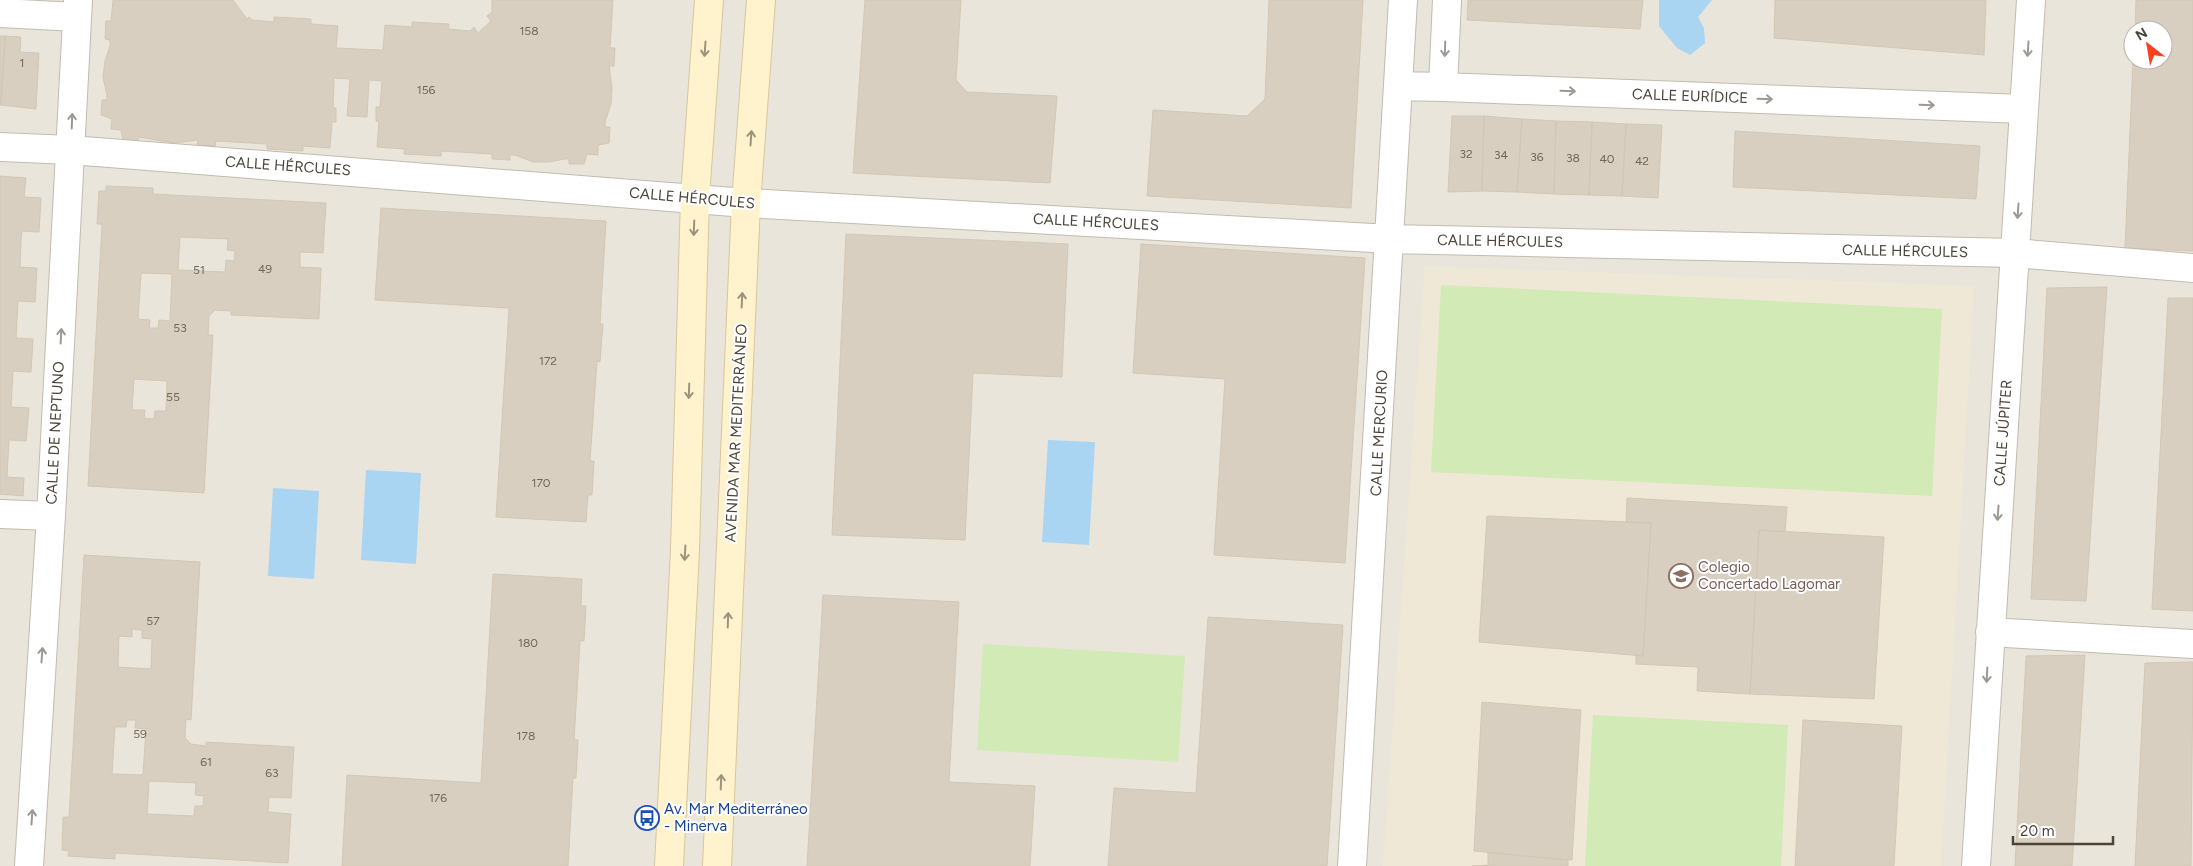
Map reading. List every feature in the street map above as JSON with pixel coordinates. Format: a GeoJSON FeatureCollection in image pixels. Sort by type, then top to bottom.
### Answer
{"type":"FeatureCollection","features":[{"type":"Feature","properties":{"kind":"street"},"geometry":{"type":"LineString","coordinates":[[669,866],[684,559],[695,197],[709,0]]}},
{"type":"Feature","properties":{"kind":"street","name":"AVENIDA MAR MEDITERRÁNEO"},"geometry":{"type":"LineString","coordinates":[[717,866],[746,203],[761,0]]}},
{"type":"Feature","properties":{"kind":"street","name":"CALLE MERCURIO"},"geometry":{"type":"LineString","coordinates":[[1352,866],[1404,0]]}},
{"type":"Feature","properties":{"kind":"street"},"geometry":{"type":"LineString","coordinates":[[1443,87],[1447,0]]}},
{"type":"Feature","properties":{"kind":"street","name":"CALLE JÚPITER"},"geometry":{"type":"LineString","coordinates":[[1976,866],[2031,0]]}},
{"type":"Feature","properties":{"kind":"street"},"geometry":{"type":"LineString","coordinates":[[0,13],[77,9]]}},
{"type":"Feature","properties":{"kind":"street","name":"CALLE DE NEPTUNO"},"geometry":{"type":"LineString","coordinates":[[29,866],[51,516],[77,9]]}},
{"type":"Feature","properties":{"kind":"street","name":"CALLE EURÍDICE"},"geometry":{"type":"LineString","coordinates":[[1399,86],[2024,109]]}},
{"type":"Feature","properties":{"kind":"street","name":"CALLE HÉRCULES"},"geometry":{"type":"LineString","coordinates":[[0,147],[71,150],[695,197],[746,203],[1390,239],[2015,253],[2193,268]]}},
{"type":"Feature","properties":{"kind":"street"},"geometry":{"type":"LineString","coordinates":[[0,514],[51,516]]}},
{"type":"Feature","properties":{"kind":"street"},"geometry":{"type":"LineString","coordinates":[[1990,632],[2193,644]]}},
{"type":"Feature","properties":{"kind":"shaded area"},"geometry":{"type":"Polygon","coordinates":[[[0,0],[2193,0],[2193,866],[0,866],[0,0]]]}},
{"type":"Feature","properties":{"kind":"shaded area","name":"Colegio Concertado Lagomar"},"geometry":{"type":"Polygon","coordinates":[[[1425,266],[1974,286],[1941,866],[1383,866],[1425,266]]]}},
{"type":"Feature","properties":{"kind":"green space"},"geometry":{"type":"Polygon","coordinates":[[[1441,285],[1942,309],[1932,496],[1431,472],[1441,285]]]}},
{"type":"Feature","properties":{"kind":"green space"},"geometry":{"type":"Polygon","coordinates":[[[983,644],[1185,656],[1178,762],[977,750],[983,644]]]}},
{"type":"Feature","properties":{"kind":"green space"},"geometry":{"type":"Polygon","coordinates":[[[1593,715],[1788,725],[1781,866],[1585,866],[1593,715]]]}},
{"type":"Feature","properties":{"kind":"water"},"geometry":{"type":"Polygon","coordinates":[[[1659,0],[1712,0],[1698,17],[1704,28],[1705,43],[1690,55],[1677,48],[1659,26],[1659,0]]]}},
{"type":"Feature","properties":{"kind":"water"},"geometry":{"type":"Polygon","coordinates":[[[1048,440],[1095,442],[1089,545],[1042,542],[1048,440]]]}},
{"type":"Feature","properties":{"kind":"water"},"geometry":{"type":"Polygon","coordinates":[[[366,470],[421,473],[416,564],[361,560],[366,470]]]}},
{"type":"Feature","properties":{"kind":"water"},"geometry":{"type":"Polygon","coordinates":[[[273,488],[319,491],[314,579],[268,576],[273,488]]]}},
{"type":"Feature","properties":{"kind":"building"},"geometry":{"type":"Polygon","coordinates":[[[113,0],[233,0],[247,19],[249,17],[252,20],[274,22],[274,17],[311,19],[311,24],[338,26],[336,48],[383,50],[385,25],[412,27],[412,22],[449,24],[448,29],[470,31],[474,27],[478,33],[491,21],[487,16],[492,12],[492,0],[613,0],[610,48],[615,48],[614,66],[609,66],[612,88],[611,104],[605,122],[605,127],[610,127],[609,143],[598,145],[598,155],[587,154],[584,164],[569,164],[569,159],[533,162],[515,155],[510,155],[510,160],[492,159],[492,154],[441,151],[441,156],[404,154],[405,149],[377,147],[379,122],[376,121],[376,107],[380,107],[382,81],[369,80],[367,117],[347,116],[350,79],[334,78],[333,108],[336,108],[336,122],[332,122],[330,148],[303,146],[303,151],[267,149],[267,144],[216,141],[215,146],[197,145],[198,140],[174,143],[139,137],[138,141],[123,140],[121,130],[111,129],[112,119],[101,115],[102,100],[107,100],[103,77],[105,61],[110,46],[110,40],[105,39],[106,21],[111,21],[113,0]]]}},
{"type":"Feature","properties":{"kind":"building"},"geometry":{"type":"Polygon","coordinates":[[[865,0],[961,0],[956,80],[967,92],[1057,96],[1050,183],[853,173],[865,0]]]}},
{"type":"Feature","properties":{"kind":"building"},"geometry":{"type":"Polygon","coordinates":[[[1269,0],[1363,0],[1351,208],[1147,196],[1153,110],[1247,116],[1265,99],[1269,0]]]}},
{"type":"Feature","properties":{"kind":"building"},"geometry":{"type":"Polygon","coordinates":[[[1468,0],[1643,0],[1640,29],[1467,20],[1468,0]]]}},
{"type":"Feature","properties":{"kind":"building"},"geometry":{"type":"Polygon","coordinates":[[[1775,0],[1986,0],[1984,55],[1774,38],[1775,0]]]}},
{"type":"Feature","properties":{"kind":"building"},"geometry":{"type":"Polygon","coordinates":[[[2136,0],[2193,0],[2193,251],[2125,248],[2133,70],[2173,70],[2173,20],[2135,20],[2136,0]]]}},
{"type":"Feature","properties":{"kind":"building"},"geometry":{"type":"Polygon","coordinates":[[[0,36],[5,36],[1,105],[0,105],[0,36]]]}},
{"type":"Feature","properties":{"kind":"building"},"geometry":{"type":"Polygon","coordinates":[[[5,36],[21,37],[20,52],[39,53],[36,109],[1,105],[5,36]]]}},
{"type":"Feature","properties":{"kind":"building"},"geometry":{"type":"Polygon","coordinates":[[[1452,116],[1484,116],[1482,191],[1448,192],[1452,116]]]}},
{"type":"Feature","properties":{"kind":"building"},"geometry":{"type":"Polygon","coordinates":[[[1484,116],[1522,119],[1517,192],[1482,191],[1484,116]]]}},
{"type":"Feature","properties":{"kind":"building"},"geometry":{"type":"Polygon","coordinates":[[[1522,119],[1556,121],[1554,194],[1517,192],[1522,119]]]}},
{"type":"Feature","properties":{"kind":"building"},"geometry":{"type":"Polygon","coordinates":[[[1556,121],[1592,122],[1589,195],[1554,194],[1556,121]]]}},
{"type":"Feature","properties":{"kind":"building"},"geometry":{"type":"Polygon","coordinates":[[[1592,122],[1626,124],[1622,196],[1589,195],[1592,122]]]}},
{"type":"Feature","properties":{"kind":"building"},"geometry":{"type":"Polygon","coordinates":[[[1626,124],[1662,125],[1658,198],[1622,196],[1626,124]]]}},
{"type":"Feature","properties":{"kind":"building"},"geometry":{"type":"Polygon","coordinates":[[[1735,131],[1980,146],[1976,199],[1733,187],[1735,131]]]}},
{"type":"Feature","properties":{"kind":"building"},"geometry":{"type":"Polygon","coordinates":[[[0,176],[26,178],[24,197],[41,198],[39,232],[22,231],[21,240],[20,267],[37,268],[35,302],[18,301],[16,338],[33,339],[31,372],[13,371],[11,407],[29,408],[26,441],[9,440],[7,477],[24,478],[23,496],[0,494],[0,176]]]}},
{"type":"Feature","properties":{"kind":"building"},"geometry":{"type":"Polygon","coordinates":[[[106,186],[153,188],[153,194],[326,203],[323,253],[300,252],[300,267],[321,268],[319,319],[231,315],[231,311],[215,310],[209,316],[208,335],[213,335],[204,493],[88,486],[102,224],[97,224],[99,191],[106,191],[106,186]],[[180,237],[178,270],[225,272],[226,260],[234,261],[235,251],[227,250],[228,239],[180,237]],[[141,273],[138,319],[150,320],[149,328],[158,328],[159,320],[170,321],[172,274],[141,273]],[[134,379],[132,410],[145,410],[144,418],[154,419],[155,411],[166,411],[167,381],[134,379]]]}},
{"type":"Feature","properties":{"kind":"building"},"geometry":{"type":"Polygon","coordinates":[[[381,208],[606,221],[600,324],[603,324],[600,362],[597,361],[590,461],[594,461],[592,495],[588,495],[586,522],[496,517],[509,308],[375,300],[381,208]]]}},
{"type":"Feature","properties":{"kind":"building"},"geometry":{"type":"Polygon","coordinates":[[[846,234],[1068,244],[1062,377],[973,373],[965,540],[832,535],[846,234]]]}},
{"type":"Feature","properties":{"kind":"building"},"geometry":{"type":"Polygon","coordinates":[[[1141,244],[1365,258],[1345,563],[1214,555],[1225,379],[1133,373],[1141,244]]]}},
{"type":"Feature","properties":{"kind":"building"},"geometry":{"type":"Polygon","coordinates":[[[2107,287],[2086,601],[2031,599],[2047,288],[2107,287]]]}},
{"type":"Feature","properties":{"kind":"building"},"geometry":{"type":"Polygon","coordinates":[[[2168,298],[2193,298],[2193,611],[2152,609],[2168,298]]]}},
{"type":"Feature","properties":{"kind":"building"},"geometry":{"type":"Polygon","coordinates":[[[1627,498],[1787,507],[1785,532],[1759,530],[1750,694],[1697,691],[1698,667],[1636,664],[1636,655],[1643,656],[1651,523],[1626,522],[1627,498]]]}},
{"type":"Feature","properties":{"kind":"building"},"geometry":{"type":"Polygon","coordinates":[[[1487,516],[1651,523],[1643,656],[1479,642],[1487,516]]]}},
{"type":"Feature","properties":{"kind":"building"},"geometry":{"type":"Polygon","coordinates":[[[1759,530],[1884,537],[1874,699],[1750,694],[1759,530]]]}},
{"type":"Feature","properties":{"kind":"building"},"geometry":{"type":"Polygon","coordinates":[[[84,555],[200,562],[191,720],[186,719],[185,738],[191,744],[206,746],[206,742],[294,747],[291,798],[269,797],[268,812],[291,814],[288,863],[115,853],[115,859],[68,856],[69,851],[62,850],[63,817],[69,817],[84,555]],[[132,629],[132,637],[119,636],[118,667],[151,669],[152,639],[142,638],[142,630],[132,629]],[[127,720],[126,727],[115,727],[112,774],[143,775],[146,729],[135,728],[136,720],[127,720]],[[149,781],[147,814],[194,816],[195,806],[203,806],[204,796],[195,795],[196,783],[149,781]]]}},
{"type":"Feature","properties":{"kind":"building"},"geometry":{"type":"Polygon","coordinates":[[[493,574],[582,579],[581,606],[586,606],[584,641],[580,641],[574,740],[578,740],[576,778],[573,778],[568,866],[342,866],[347,775],[481,783],[493,574]]]}},
{"type":"Feature","properties":{"kind":"building"},"geometry":{"type":"Polygon","coordinates":[[[823,595],[959,602],[949,782],[1035,786],[1030,866],[807,866],[823,595]]]}},
{"type":"Feature","properties":{"kind":"building"},"geometry":{"type":"Polygon","coordinates":[[[1208,617],[1343,625],[1327,866],[1108,866],[1114,788],[1196,793],[1208,617]]]}},
{"type":"Feature","properties":{"kind":"building"},"geometry":{"type":"Polygon","coordinates":[[[2085,655],[2072,866],[2015,866],[2026,656],[2085,655]]]}},
{"type":"Feature","properties":{"kind":"building"},"geometry":{"type":"Polygon","coordinates":[[[2193,662],[2191,866],[2135,866],[2145,663],[2193,662]]]}},
{"type":"Feature","properties":{"kind":"building"},"geometry":{"type":"Polygon","coordinates":[[[1482,702],[1581,710],[1572,860],[1474,851],[1482,702]]]}},
{"type":"Feature","properties":{"kind":"building"},"geometry":{"type":"Polygon","coordinates":[[[1803,720],[1902,726],[1894,866],[1795,866],[1803,720]]]}},
{"type":"Feature","properties":{"kind":"building"},"geometry":{"type":"Polygon","coordinates":[[[1488,853],[1568,860],[1568,866],[1472,866],[1488,865],[1488,853]]]}},
{"type":"Feature","properties":{"kind":"place","name":"Colegio Concertado Lagomar"},"geometry":{"type":"Point","coordinates":[1681,576]}},
{"type":"Feature","properties":{"kind":"place","name":"Av. Mar Mediterráneo - Minerva"},"geometry":{"type":"Point","coordinates":[647,818]}}]}
